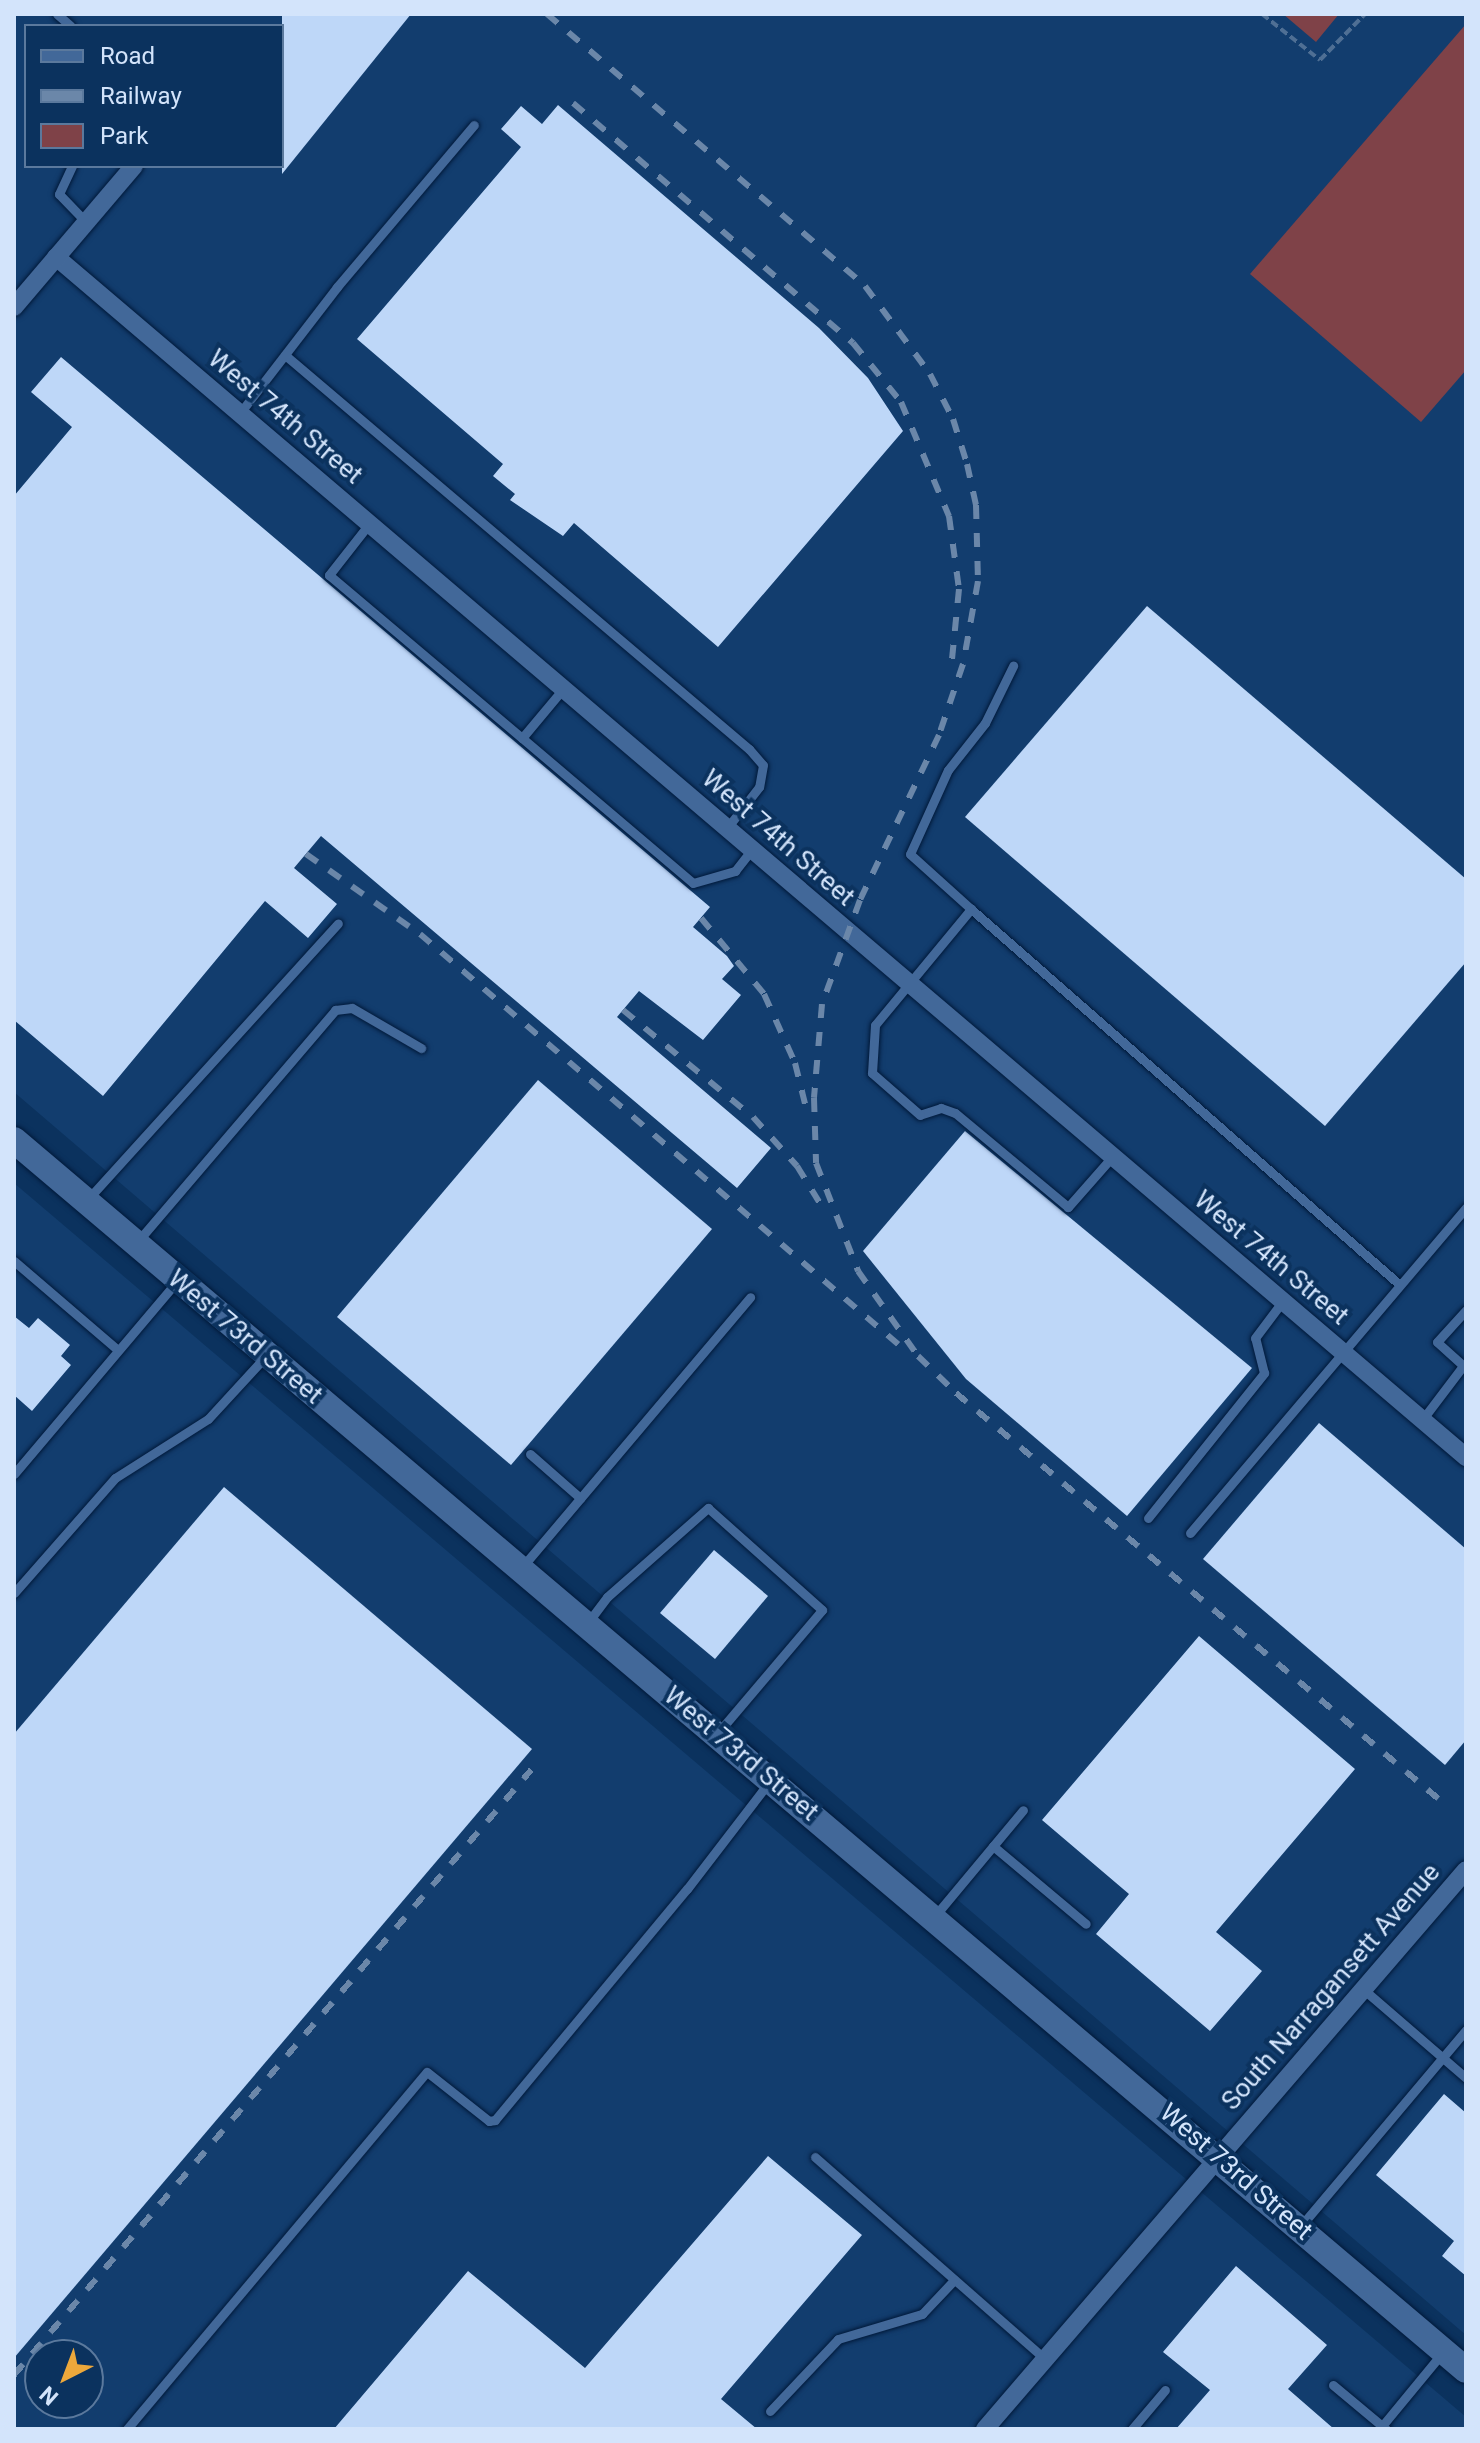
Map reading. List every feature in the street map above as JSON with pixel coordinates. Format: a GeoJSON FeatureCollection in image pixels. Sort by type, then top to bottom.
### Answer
{"type":"FeatureCollection","features":[{"type":"Feature","properties":{"kind":"street"},"geometry":{"type":"LineString","coordinates":[[14,307],[132,168]]}},
{"type":"Feature","properties":{"kind":"street","name":"West 74th Street"},"geometry":{"type":"LineString","coordinates":[[56,257],[1466,1457]]}},
{"type":"Feature","properties":{"kind":"street","name":"West 73rd Street"},"geometry":{"type":"LineString","coordinates":[[14,1140],[1219,2157],[1466,2370]]}},
{"type":"Feature","properties":{"kind":"street","name":"South Narragansett Avenue"},"geometry":{"type":"LineString","coordinates":[[985,2429],[1466,1872]]}},
{"type":"Feature","properties":{"kind":"lane"},"geometry":{"type":"LineString","coordinates":[[240,413],[474,125]]}},
{"type":"Feature","properties":{"kind":"lane"},"geometry":{"type":"LineString","coordinates":[[71,168],[59,194],[86,222]]}},
{"type":"Feature","properties":{"kind":"lane"},"geometry":{"type":"LineString","coordinates":[[285,355],[749,749],[763,765],[759,787],[727,828]]}},
{"type":"Feature","properties":{"kind":"lane"},"geometry":{"type":"LineString","coordinates":[[370,523],[329,575],[693,883],[735,871],[752,849]]}},
{"type":"Feature","properties":{"kind":"lane"},"geometry":{"type":"LineString","coordinates":[[1013,666],[985,723],[948,770],[910,854],[1400,1285]]}},
{"type":"Feature","properties":{"kind":"lane"},"geometry":{"type":"LineString","coordinates":[[522,738],[563,689]]}},
{"type":"Feature","properties":{"kind":"lane"},"geometry":{"type":"LineString","coordinates":[[971,909],[875,1025],[872,1073],[920,1115],[941,1108],[955,1113],[1068,1207],[1112,1157]]}},
{"type":"Feature","properties":{"kind":"lane"},"geometry":{"type":"LineString","coordinates":[[86,1201],[338,923]]}},
{"type":"Feature","properties":{"kind":"lane"},"geometry":{"type":"LineString","coordinates":[[136,1244],[335,1010],[352,1008],[421,1048]]}},
{"type":"Feature","properties":{"kind":"lane"},"geometry":{"type":"LineString","coordinates":[[1190,1533],[1466,1207]]}},
{"type":"Feature","properties":{"kind":"lane"},"geometry":{"type":"LineString","coordinates":[[14,1261],[118,1350]]}},
{"type":"Feature","properties":{"kind":"lane"},"geometry":{"type":"LineString","coordinates":[[14,1474],[178,1280]]}},
{"type":"Feature","properties":{"kind":"lane"},"geometry":{"type":"LineString","coordinates":[[520,1569],[750,1297]]}},
{"type":"Feature","properties":{"kind":"lane"},"geometry":{"type":"LineString","coordinates":[[1148,1518],[1264,1373],[1255,1338],[1282,1302]]}},
{"type":"Feature","properties":{"kind":"lane"},"geometry":{"type":"LineString","coordinates":[[1422,1420],[1465,1367],[1437,1342],[1466,1310]]}},
{"type":"Feature","properties":{"kind":"lane"},"geometry":{"type":"LineString","coordinates":[[14,1593],[115,1478],[215,1413],[267,1355]]}},
{"type":"Feature","properties":{"kind":"lane"},"geometry":{"type":"LineString","coordinates":[[530,1454],[580,1498]]}},
{"type":"Feature","properties":{"kind":"lane"},"geometry":{"type":"LineString","coordinates":[[586,1624],[607,1597],[708,1508],[822,1610],[717,1734]]}},
{"type":"Feature","properties":{"kind":"lane"},"geometry":{"type":"LineString","coordinates":[[127,2429],[427,2072],[489,2121],[495,2120],[687,1889],[771,1779]]}},
{"type":"Feature","properties":{"kind":"lane"},"geometry":{"type":"LineString","coordinates":[[934,1917],[1023,1810]]}},
{"type":"Feature","properties":{"kind":"lane"},"geometry":{"type":"LineString","coordinates":[[993,1846],[1086,1924]]}},
{"type":"Feature","properties":{"kind":"lane"},"geometry":{"type":"LineString","coordinates":[[1363,1989],[1466,2078]]}},
{"type":"Feature","properties":{"kind":"lane"},"geometry":{"type":"LineString","coordinates":[[1300,2227],[1466,2030]]}},
{"type":"Feature","properties":{"kind":"lane"},"geometry":{"type":"LineString","coordinates":[[815,2157],[1045,2359]]}},
{"type":"Feature","properties":{"kind":"lane"},"geometry":{"type":"LineString","coordinates":[[770,2411],[838,2339],[922,2314],[954,2280]]}},
{"type":"Feature","properties":{"kind":"lane"},"geometry":{"type":"LineString","coordinates":[[1333,2385],[1384,2428],[1444,2351]]}},
{"type":"Feature","properties":{"kind":"lane"},"geometry":{"type":"LineString","coordinates":[[1132,2429],[1165,2390]]}},
{"type":"Feature","properties":{"kind":"path"},"geometry":{"type":"LineString","coordinates":[[1262,14],[1320,60],[1365,14]]}},
{"type":"Feature","properties":{"kind":"shaded area"},"geometry":{"type":"Polygon","coordinates":[[[14,14],[1466,14],[1466,2335],[14,1092],[14,14]]]}},
{"type":"Feature","properties":{"kind":"shaded area"},"geometry":{"type":"Polygon","coordinates":[[[14,1183],[1466,2417],[1466,2429],[14,2429],[14,1183]]]}},
{"type":"Feature","properties":{"kind":"green space"},"geometry":{"type":"Polygon","coordinates":[[[1283,14],[1339,14],[1316,42],[1283,14]]]}},
{"type":"Feature","properties":{"kind":"green space"},"geometry":{"type":"Polygon","coordinates":[[[1466,24],[1466,370],[1421,422],[1250,274],[1466,24]]]}},
{"type":"Feature","properties":{"kind":"building"},"geometry":{"type":"Polygon","coordinates":[[[282,14],[411,14],[282,174],[284,24],[282,14]]]}},
{"type":"Feature","properties":{"kind":"building"},"geometry":{"type":"Polygon","coordinates":[[[558,105],[819,328],[868,378],[903,431],[718,647],[574,523],[563,536],[510,500],[515,494],[493,476],[503,464],[357,339],[521,147],[501,129],[521,106],[542,124],[558,105]]]}},
{"type":"Feature","properties":{"kind":"building"},"geometry":{"type":"Polygon","coordinates":[[[61,357],[710,907],[693,927],[727,956],[734,966],[722,979],[741,995],[703,1040],[639,991],[617,1017],[771,1148],[737,1188],[321,836],[294,868],[337,904],[308,938],[265,901],[103,1096],[14,1020],[14,496],[72,427],[31,392],[61,357]]]}},
{"type":"Feature","properties":{"kind":"building"},"geometry":{"type":"Polygon","coordinates":[[[1147,606],[1466,879],[1466,962],[1325,1126],[965,817],[1147,606]]]}},
{"type":"Feature","properties":{"kind":"building"},"geometry":{"type":"Polygon","coordinates":[[[538,1080],[712,1229],[511,1465],[337,1317],[538,1080]]]}},
{"type":"Feature","properties":{"kind":"building"},"geometry":{"type":"Polygon","coordinates":[[[965,1131],[1252,1368],[1127,1516],[966,1379],[863,1251],[965,1131]]]}},
{"type":"Feature","properties":{"kind":"building"},"geometry":{"type":"Polygon","coordinates":[[[14,1316],[29,1328],[38,1318],[70,1345],[61,1356],[71,1365],[32,1411],[14,1395],[14,1316]]]}},
{"type":"Feature","properties":{"kind":"building"},"geometry":{"type":"Polygon","coordinates":[[[1319,1423],[1466,1549],[1466,1740],[1445,1765],[1203,1559],[1319,1423]]]}},
{"type":"Feature","properties":{"kind":"building"},"geometry":{"type":"Polygon","coordinates":[[[224,1487],[532,1749],[30,2339],[24,2339],[24,2346],[14,2358],[14,1734],[224,1487]]]}},
{"type":"Feature","properties":{"kind":"building"},"geometry":{"type":"Polygon","coordinates":[[[714,1550],[768,1596],[715,1659],[660,1613],[714,1550]]]}},
{"type":"Feature","properties":{"kind":"building"},"geometry":{"type":"Polygon","coordinates":[[[1199,1636],[1355,1769],[1216,1932],[1262,1971],[1210,2031],[1096,1934],[1129,1894],[1042,1820],[1199,1636]]]}},
{"type":"Feature","properties":{"kind":"building"},"geometry":{"type":"Polygon","coordinates":[[[1444,2094],[1466,2113],[1466,2276],[1442,2256],[1454,2241],[1376,2175],[1444,2094]]]}},
{"type":"Feature","properties":{"kind":"building"},"geometry":{"type":"Polygon","coordinates":[[[768,2156],[862,2235],[721,2399],[757,2429],[334,2429],[468,2271],[585,2368],[768,2156]]]}},
{"type":"Feature","properties":{"kind":"building"},"geometry":{"type":"Polygon","coordinates":[[[1236,2266],[1327,2345],[1288,2389],[1334,2429],[1176,2429],[1210,2390],[1163,2352],[1236,2266]]]}},
{"type":"Feature","properties":{"kind":"railway"},"geometry":{"type":"LineString","coordinates":[[547,14],[865,286],[930,374],[953,419],[967,464],[976,505],[978,581],[963,664],[939,735],[860,900],[822,1004],[814,1098],[816,1163],[858,1271],[918,1356],[956,1393],[1447,1806]]}},
{"type":"Feature","properties":{"kind":"railway"},"geometry":{"type":"LineString","coordinates":[[573,103],[853,343],[901,402],[949,516],[959,589],[951,669]]}},
{"type":"Feature","properties":{"kind":"railway"},"geometry":{"type":"LineString","coordinates":[[306,854],[420,934],[898,1344]]}},
{"type":"Feature","properties":{"kind":"railway"},"geometry":{"type":"LineString","coordinates":[[701,918],[764,994],[795,1063],[807,1112]]}},
{"type":"Feature","properties":{"kind":"railway"},"geometry":{"type":"LineString","coordinates":[[623,1010],[753,1117],[797,1166],[821,1205]]}},
{"type":"Feature","properties":{"kind":"railway"},"geometry":{"type":"LineString","coordinates":[[14,2375],[531,1770]]}}]}
